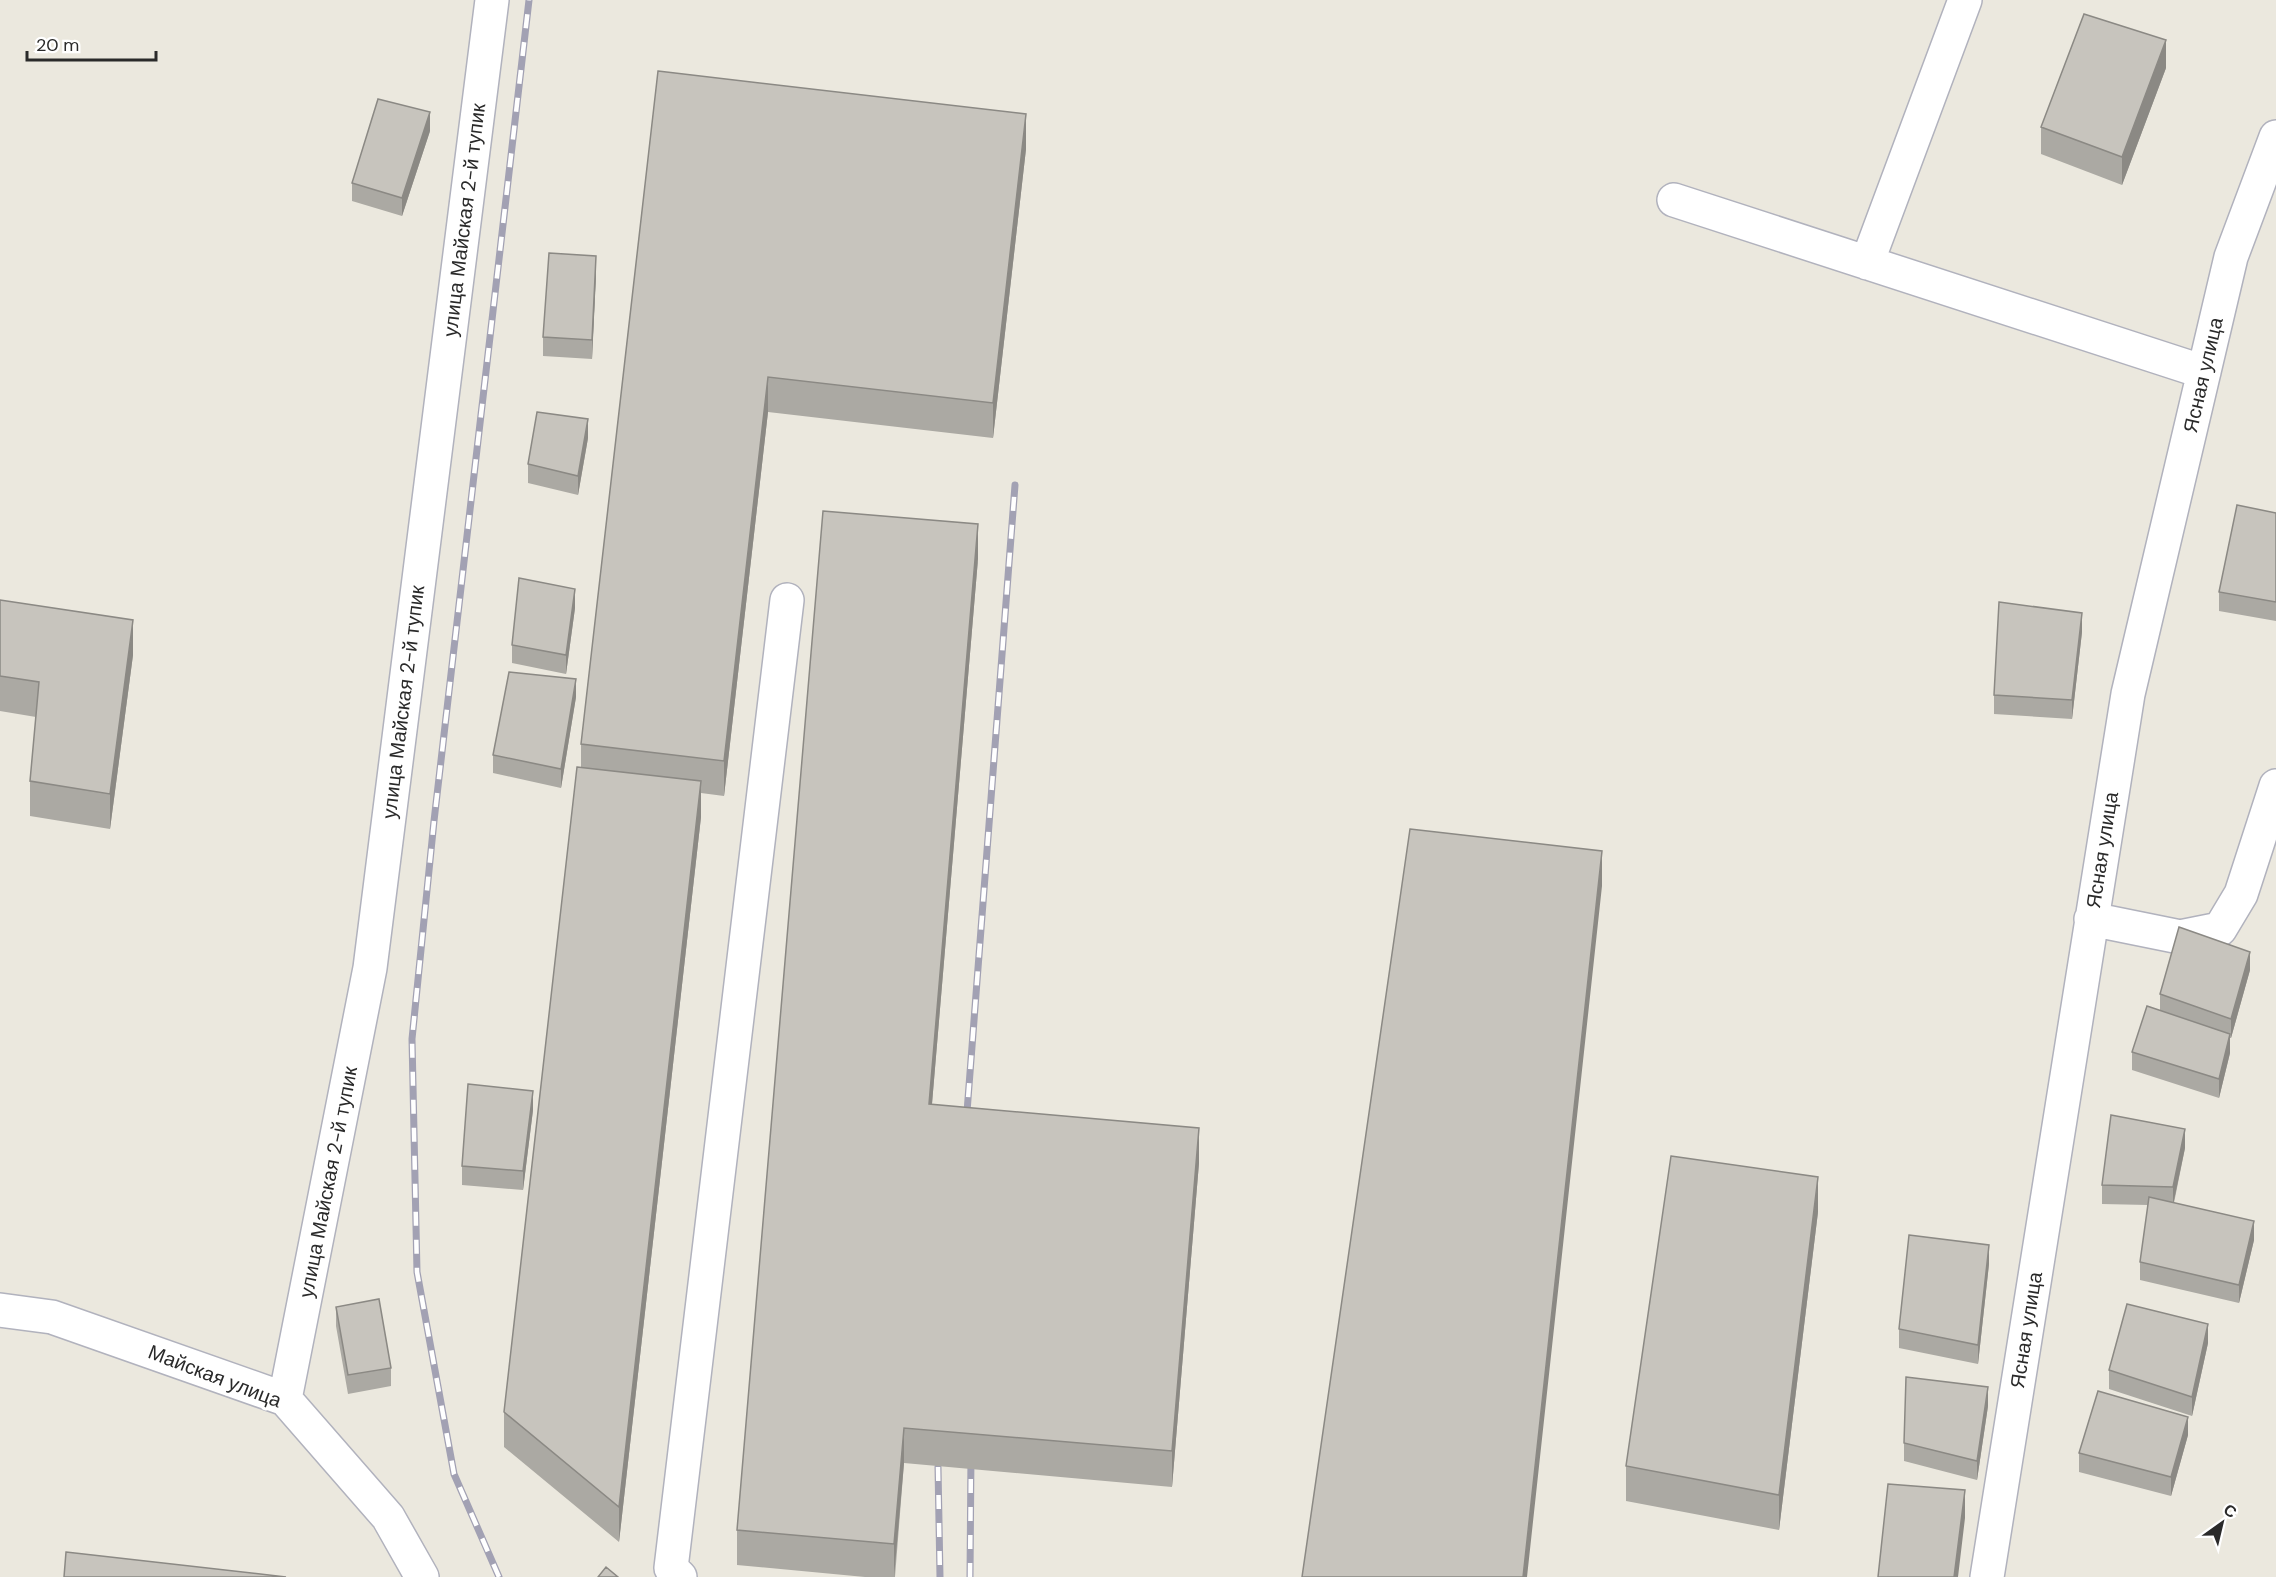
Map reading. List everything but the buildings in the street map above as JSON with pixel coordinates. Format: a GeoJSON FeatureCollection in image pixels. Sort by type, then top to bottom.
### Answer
{"type":"FeatureCollection","features":[{"type":"Feature","properties":{"kind":"street","name":"улица Майская 2-й тупик"},"geometry":{"type":"LineString","coordinates":[[285,1399],[370,968],[492,0]]}},
{"type":"Feature","properties":{"kind":"street"},"geometry":{"type":"LineString","coordinates":[[1867,263],[1965,0]]}},
{"type":"Feature","properties":{"kind":"street","name":"Ясная улица"},"geometry":{"type":"LineString","coordinates":[[1987,1577],[2128,694],[2231,257],[2276,137]]}},
{"type":"Feature","properties":{"kind":"street"},"geometry":{"type":"LineString","coordinates":[[1674,200],[2204,372]]}},
{"type":"Feature","properties":{"kind":"street"},"geometry":{"type":"LineString","coordinates":[[680,1577],[671,1568],[787,600]]}},
{"type":"Feature","properties":{"kind":"street"},"geometry":{"type":"LineString","coordinates":[[2091,918],[2180,937],[2220,929],[2241,894],[2276,786]]}},
{"type":"Feature","properties":{"kind":"street","name":"Майская улица"},"geometry":{"type":"LineString","coordinates":[[0,1310],[52,1317],[285,1399],[388,1517],[422,1577]]}},
{"type":"Feature","properties":{"kind":"railway"},"geometry":{"type":"LineString","coordinates":[[499,1577],[454,1474],[417,1272],[412,1039],[434,821],[529,0]]}},
{"type":"Feature","properties":{"kind":"railway"},"geometry":{"type":"LineString","coordinates":[[966,1125],[1015,485]]}},
{"type":"Feature","properties":{"kind":"railway"},"geometry":{"type":"LineString","coordinates":[[970,1577],[971,1454]]}},
{"type":"Feature","properties":{"kind":"railway"},"geometry":{"type":"LineString","coordinates":[[938,1467],[940,1577]]}}]}
